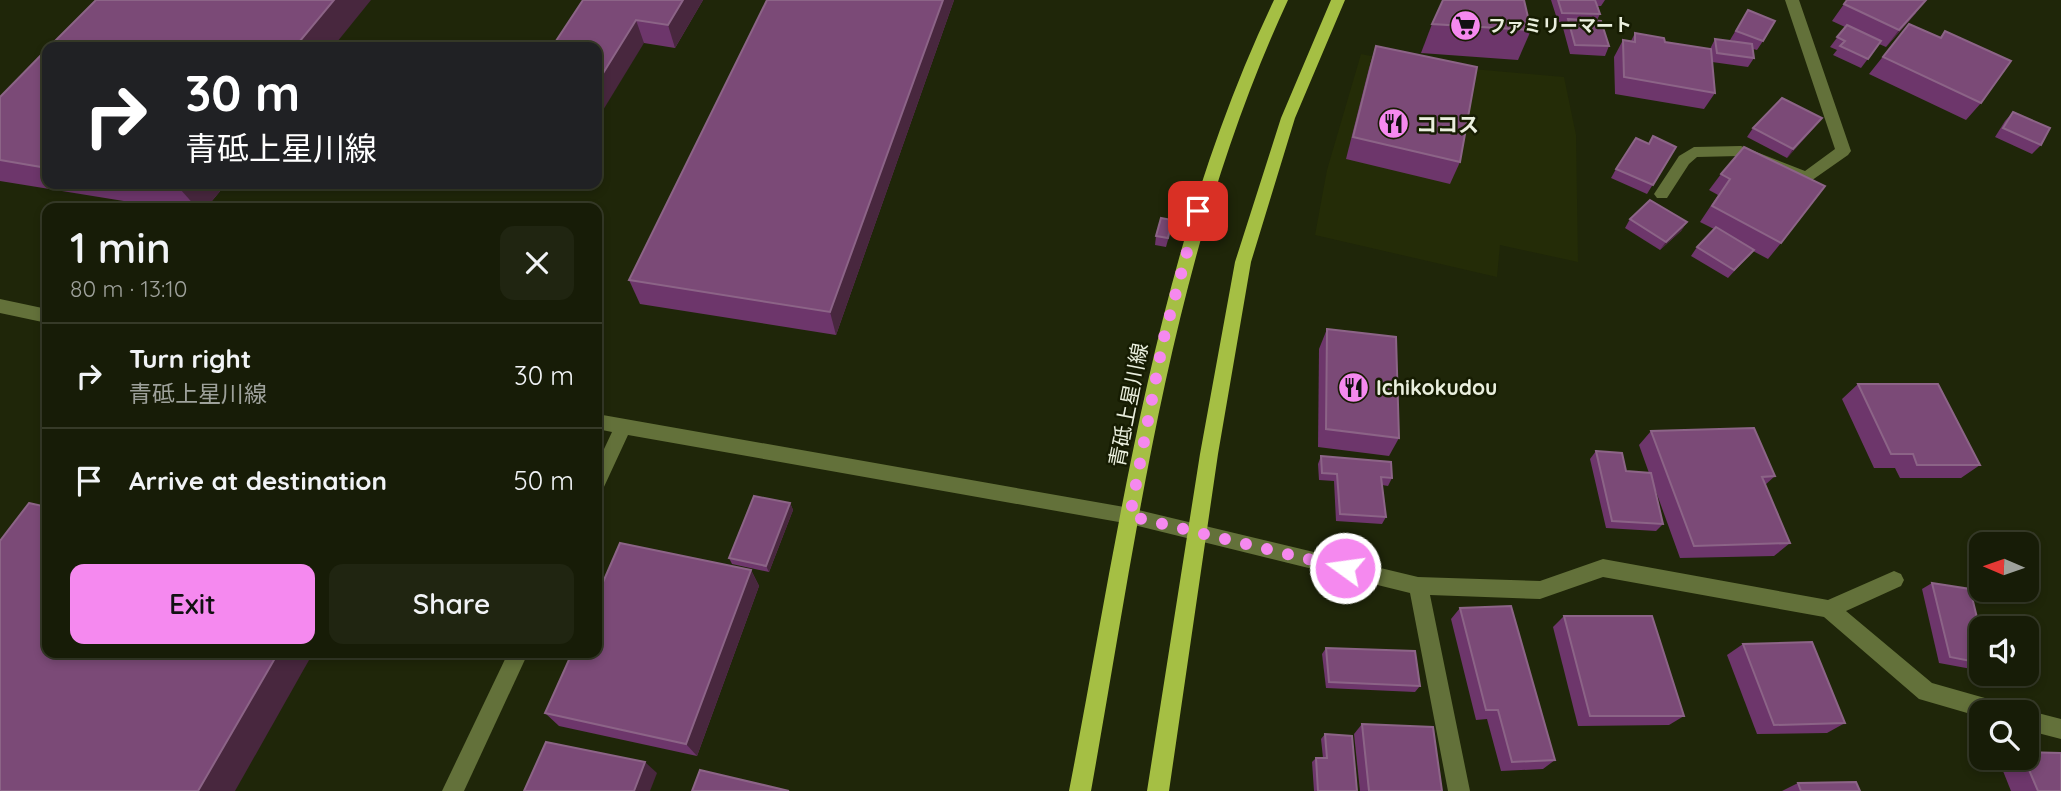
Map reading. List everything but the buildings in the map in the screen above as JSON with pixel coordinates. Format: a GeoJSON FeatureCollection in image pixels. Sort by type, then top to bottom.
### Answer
{"type":"FeatureCollection","features":[{"type":"Feature","properties":{"kind":"main road","name":"青砥上星川線"},"geometry":{"type":"LineString","coordinates":[[1080,791],[1163,341],[1205,185],[1263,35],[1281,0]]}},
{"type":"Feature","properties":{"kind":"main road"},"geometry":{"type":"LineString","coordinates":[[1158,791],[1243,262],[1288,118],[1338,0]]}},
{"type":"Feature","properties":{"kind":"street"},"geometry":{"type":"LineString","coordinates":[[1662,194],[1684,159],[1694,152],[1741,150],[1796,176],[1808,177],[1843,151],[1792,0]]}},
{"type":"Feature","properties":{"kind":"street"},"geometry":{"type":"LineString","coordinates":[[0,306],[42,315]]}},
{"type":"Feature","properties":{"kind":"street"},"geometry":{"type":"LineString","coordinates":[[602,423],[1130,516],[1418,586],[1541,590],[1603,568],[1829,609],[1926,692],[1969,704]]}},
{"type":"Feature","properties":{"kind":"street"},"geometry":{"type":"LineString","coordinates":[[602,472],[623,427]]}},
{"type":"Feature","properties":{"kind":"street"},"geometry":{"type":"LineString","coordinates":[[1829,609],[1894,580]]}},
{"type":"Feature","properties":{"kind":"street"},"geometry":{"type":"LineString","coordinates":[[1418,586],[1459,791]]}},
{"type":"Feature","properties":{"kind":"street"},"geometry":{"type":"LineString","coordinates":[[453,791],[516,658]]}},
{"type":"Feature","properties":{"kind":"street"},"geometry":{"type":"LineString","coordinates":[[2039,723],[2061,729]]}},
{"type":"Feature","properties":{"kind":"shaded area"},"geometry":{"type":"Polygon","coordinates":[[[1361,54],[1406,63],[1564,77],[1576,135],[1578,262],[1500,245],[1497,277],[1315,235],[1327,170],[1361,54]]]}},
{"type":"Feature","properties":{"kind":"place","name":"ファミリーマート"},"geometry":{"type":"Point","coordinates":[1465,25]}},
{"type":"Feature","properties":{"kind":"place","name":"ココス"},"geometry":{"type":"Point","coordinates":[1393,124]}},
{"type":"Feature","properties":{"kind":"place","name":"Ichikokudou"},"geometry":{"type":"Point","coordinates":[1353,387]}},
{"type":"Feature","properties":{"kind":"route"},"geometry":{"type":"LineString","coordinates":[[1198,211],[1163,341],[1130,516],[1345,568]]}}]}
